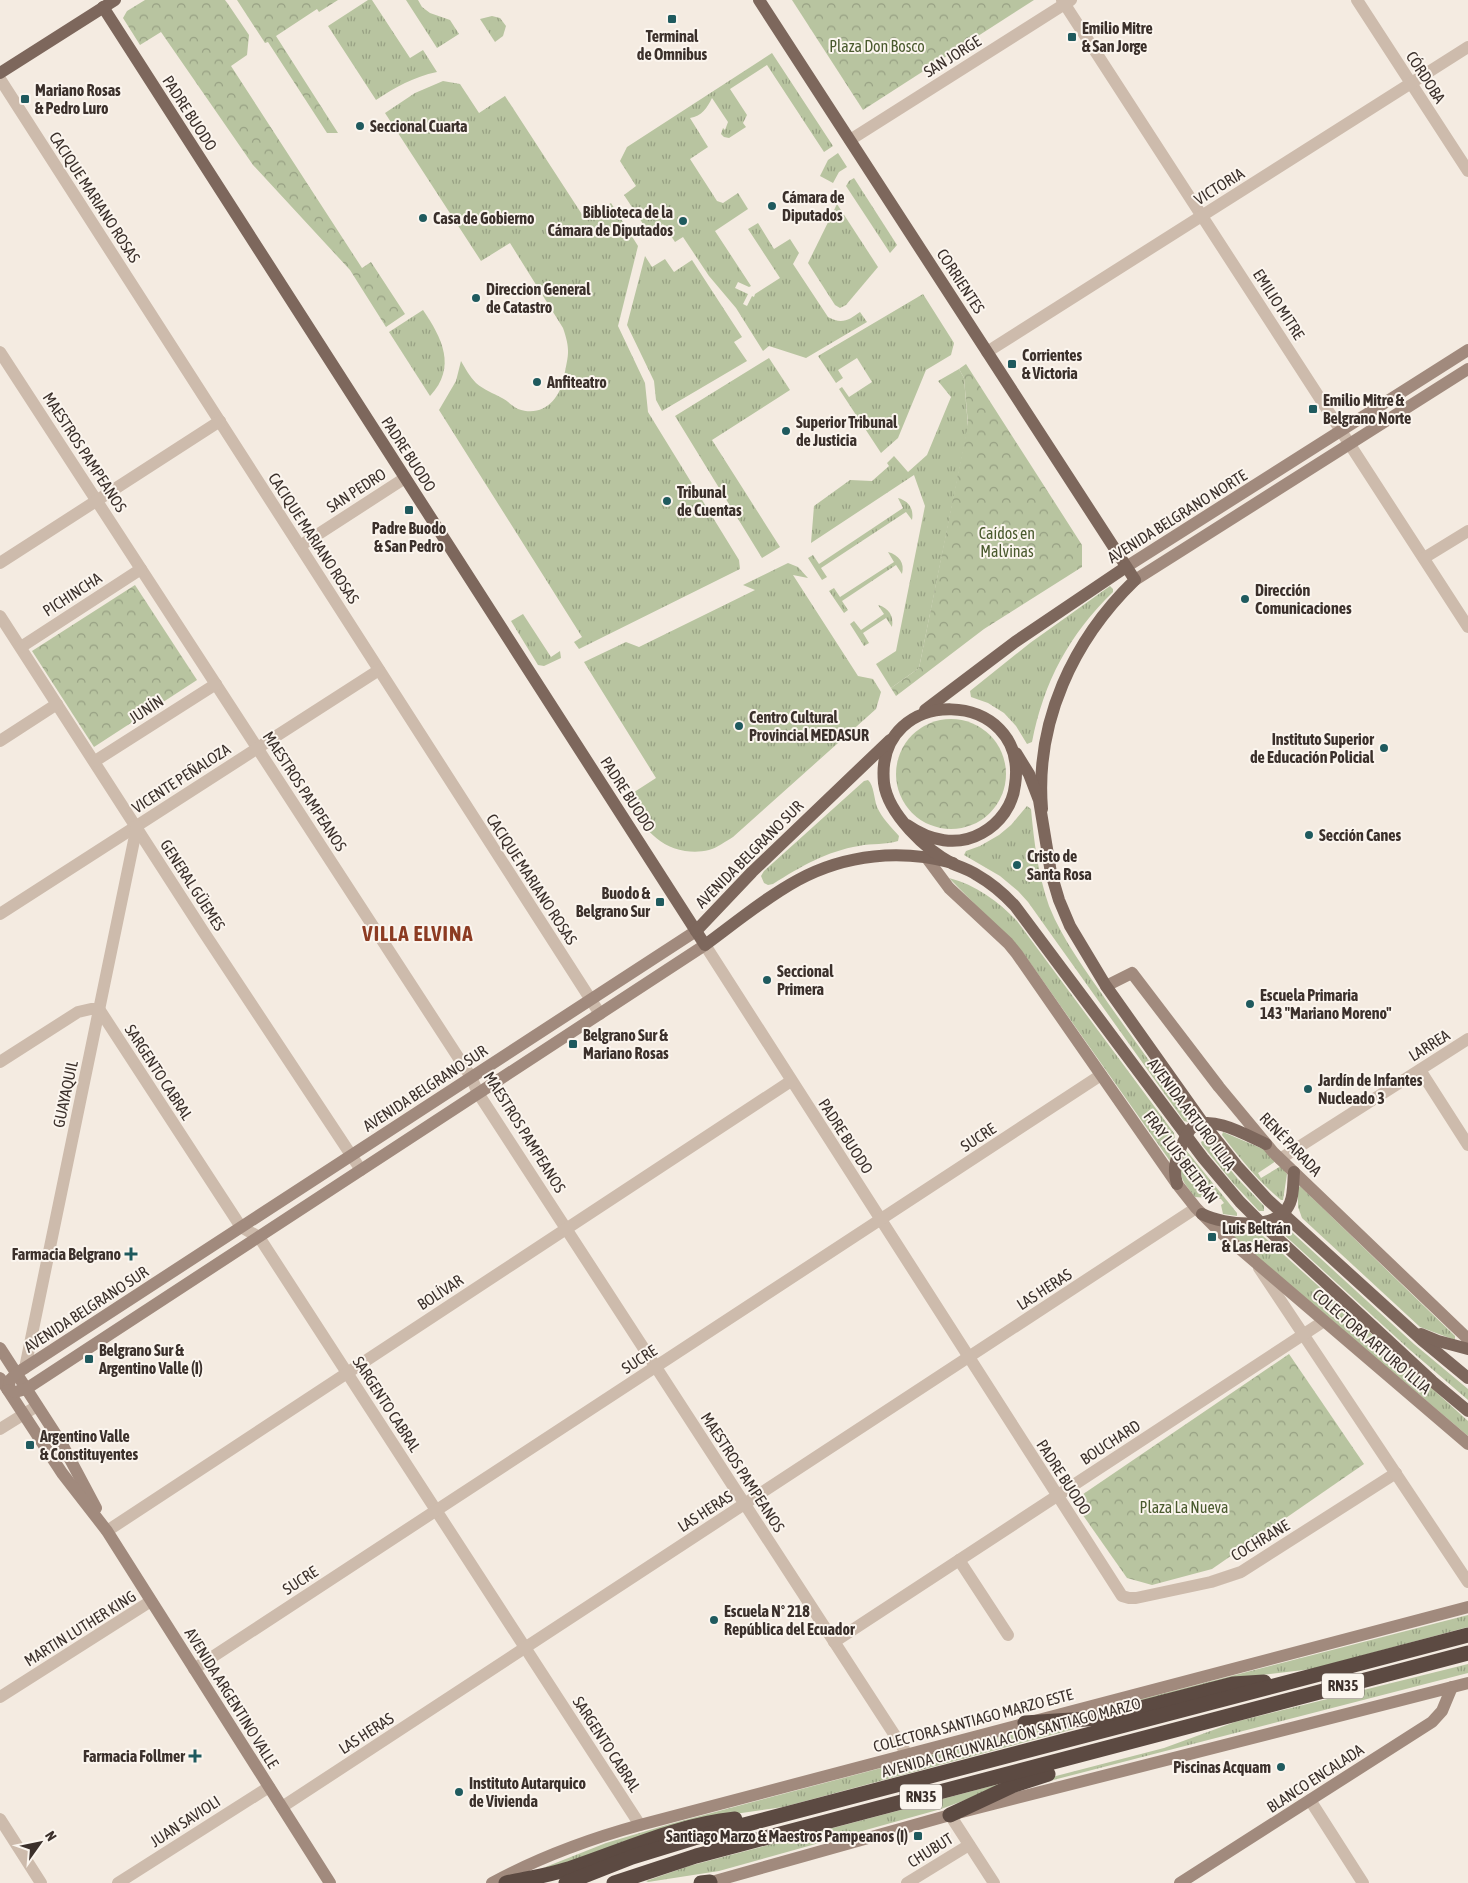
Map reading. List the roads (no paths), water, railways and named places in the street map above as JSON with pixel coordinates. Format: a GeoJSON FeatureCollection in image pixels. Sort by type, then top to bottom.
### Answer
{"type":"FeatureCollection","features":[{"type":"Feature","properties":{"kind":"highway","name":"AVENIDA CIRCUNVALACIÓN SANTIAGO MARZO"},"geometry":{"type":"LineString","coordinates":[[566,1883],[652,1850],[1468,1635]]}},
{"type":"Feature","properties":{"kind":"highway","name":"RN35"},"geometry":{"type":"LineString","coordinates":[[614,1883],[696,1856],[1464,1654]]}},
{"type":"Feature","properties":{"kind":"highway"},"geometry":{"type":"LineString","coordinates":[[1025,1723],[1102,1718],[1233,1684],[1293,1681]]}},
{"type":"Feature","properties":{"kind":"highway"},"geometry":{"type":"LineString","coordinates":[[950,1815],[1020,1782],[1162,1743],[1229,1716]]}},
{"type":"Feature","properties":{"kind":"highway"},"geometry":{"type":"LineString","coordinates":[[506,1883],[566,1870],[642,1842],[703,1823],[781,1815]]}},
{"type":"Feature","properties":{"kind":"highway"},"geometry":{"type":"LineString","coordinates":[[701,1883],[709,1883]]}},
{"type":"Feature","properties":{"kind":"main road"},"geometry":{"type":"LineString","coordinates":[[0,73],[114,0]]}},
{"type":"Feature","properties":{"kind":"main road","name":"CORRIENTES"},"geometry":{"type":"LineString","coordinates":[[759,0],[1135,580]]}},
{"type":"Feature","properties":{"kind":"main road","name":"PADRE BUODO"},"geometry":{"type":"LineString","coordinates":[[103,7],[705,945]]}},
{"type":"Feature","properties":{"kind":"main road","name":"AVENIDA BELGRANO NORTE"},"geometry":{"type":"LineString","coordinates":[[908,723],[1015,642],[1126,567]]}},
{"type":"Feature","properties":{"kind":"main road","name":"AVENIDA BELGRANO NORTE"},"geometry":{"type":"LineString","coordinates":[[1042,810],[1041,778],[1044,744],[1058,693],[1071,666],[1104,614],[1135,580]]}},
{"type":"Feature","properties":{"kind":"main road","name":"AVENIDA ARTURO ILLIA"},"geometry":{"type":"LineString","coordinates":[[1468,1378],[1409,1328],[1282,1213],[1247,1178],[1204,1123],[1106,986],[1070,926],[1059,900],[1048,860],[1042,810],[1028,774],[999,730],[983,716],[963,709],[952,708],[921,714],[908,723],[896,735],[887,754],[884,776],[888,798],[893,808],[928,852],[987,881],[1015,906],[1219,1179],[1261,1224],[1432,1381],[1468,1411]]}},
{"type":"Feature","properties":{"kind":"main road","name":"AVENIDA BELGRANO SUR"},"geometry":{"type":"LineString","coordinates":[[696,931],[752,872],[908,723]]}},
{"type":"Feature","properties":{"kind":"main road","name":"AVENIDA ARTURO ILLIA"},"geometry":{"type":"LineString","coordinates":[[908,825],[938,840],[960,840],[971,838],[999,820],[1013,795],[1016,779],[1014,758],[1006,739]]}},
{"type":"Feature","properties":{"kind":"main road","name":"AVENIDA BELGRANO NORTE"},"geometry":{"type":"LineString","coordinates":[[1006,810],[1044,744]]}},
{"type":"Feature","properties":{"kind":"main road","name":"AVENIDA BELGRANO SUR"},"geometry":{"type":"LineString","coordinates":[[705,945],[776,894],[824,868],[853,860],[928,852],[960,840]]}},
{"type":"Feature","properties":{"kind":"main road"},"geometry":{"type":"LineString","coordinates":[[1177,1184],[1174,1171],[1175,1163],[1186,1136],[1192,1127],[1204,1123],[1217,1123],[1266,1144]]}},
{"type":"Feature","properties":{"kind":"main road"},"geometry":{"type":"LineString","coordinates":[[1199,1211],[1221,1220],[1261,1224],[1273,1220],[1282,1213],[1291,1200],[1294,1172]]}},
{"type":"Feature","properties":{"kind":"main road"},"geometry":{"type":"LineString","coordinates":[[1409,1328],[1438,1342],[1468,1349]]}},
{"type":"Feature","properties":{"kind":"street","name":"CÓRDOBA"},"geometry":{"type":"LineString","coordinates":[[1357,0],[1468,172]]}},
{"type":"Feature","properties":{"kind":"street","name":"SAN JORGE"},"geometry":{"type":"LineString","coordinates":[[850,140],[1066,1]]}},
{"type":"Feature","properties":{"kind":"street","name":"EMILIO MITRE"},"geometry":{"type":"LineString","coordinates":[[1066,1],[1202,216],[1468,627]]}},
{"type":"Feature","properties":{"kind":"street","name":"VICTORIA"},"geometry":{"type":"LineString","coordinates":[[987,352],[1468,48]]}},
{"type":"Feature","properties":{"kind":"street","name":"CACIQUE MARIANO ROSAS"},"geometry":{"type":"LineString","coordinates":[[0,79],[600,1014]]}},
{"type":"Feature","properties":{"kind":"street","name":"AVENIDA BELGRANO NORTE"},"geometry":{"type":"LineString","coordinates":[[1126,567],[1468,350]]}},
{"type":"Feature","properties":{"kind":"street","name":"MAESTROS PAMPEANOS"},"geometry":{"type":"LineString","coordinates":[[0,352],[472,1077],[478,1094],[907,1754]]}},
{"type":"Feature","properties":{"kind":"street","name":"AVENIDA BELGRANO NORTE"},"geometry":{"type":"LineString","coordinates":[[1135,580],[1468,369]]}},
{"type":"Feature","properties":{"kind":"street"},"geometry":{"type":"LineString","coordinates":[[0,563],[220,421]]}},
{"type":"Feature","properties":{"kind":"street","name":"SAN PEDRO"},"geometry":{"type":"LineString","coordinates":[[300,546],[405,478]]}},
{"type":"Feature","properties":{"kind":"street"},"geometry":{"type":"LineString","coordinates":[[1424,558],[1468,530]]}},
{"type":"Feature","properties":{"kind":"street","name":"PICHINCHA"},"geometry":{"type":"LineString","coordinates":[[21,647],[142,569]]}},
{"type":"Feature","properties":{"kind":"street","name":"GENERAL GÜEMES"},"geometry":{"type":"LineString","coordinates":[[0,616],[361,1170]]}},
{"type":"Feature","properties":{"kind":"street","name":"VICENTE PEÑALOZA"},"geometry":{"type":"LineString","coordinates":[[0,914],[379,670]]}},
{"type":"Feature","properties":{"kind":"street","name":"JUNÍN"},"geometry":{"type":"LineString","coordinates":[[95,761],[216,684]]}},
{"type":"Feature","properties":{"kind":"street"},"geometry":{"type":"LineString","coordinates":[[0,740],[57,704]]}},
{"type":"Feature","properties":{"kind":"street","name":"GUAYAQUIL"},"geometry":{"type":"LineString","coordinates":[[21,1371],[137,826]]}},
{"type":"Feature","properties":{"kind":"street","name":"FRAY LUIS BELTRÁN"},"geometry":{"type":"LineString","coordinates":[[928,852],[949,888],[1012,948],[1177,1184],[1199,1211],[1255,1262],[1468,1582]]}},
{"type":"Feature","properties":{"kind":"street","name":"AVENIDA BELGRANO SUR"},"geometry":{"type":"LineString","coordinates":[[696,931],[21,1371],[10,1380],[8,1390],[16,1392],[26,1389],[705,945]]}},
{"type":"Feature","properties":{"kind":"street","name":"PADRE BUODO"},"geometry":{"type":"LineString","coordinates":[[705,945],[1057,1496],[1118,1590],[1126,1598]]}},
{"type":"Feature","properties":{"kind":"street","name":"RENÉ PARADA"},"geometry":{"type":"LineString","coordinates":[[1106,986],[1132,972],[1219,1087],[1266,1144],[1468,1339]]}},
{"type":"Feature","properties":{"kind":"street"},"geometry":{"type":"LineString","coordinates":[[0,1062],[78,1012],[99,1009]]}},
{"type":"Feature","properties":{"kind":"street","name":"SARGENTO CABRAL"},"geometry":{"type":"LineString","coordinates":[[99,1009],[241,1228]]}},
{"type":"Feature","properties":{"kind":"street","name":"LARREA"},"geometry":{"type":"LineString","coordinates":[[1280,1158],[1468,1039]]}},
{"type":"Feature","properties":{"kind":"street"},"geometry":{"type":"LineString","coordinates":[[1420,1070],[1468,1144]]}},
{"type":"Feature","properties":{"kind":"street","name":"SUCRE"},"geometry":{"type":"LineString","coordinates":[[194,1669],[1101,1075]]}},
{"type":"Feature","properties":{"kind":"street","name":"BOLÍVAR"},"geometry":{"type":"LineString","coordinates":[[107,1531],[792,1081]]}},
{"type":"Feature","properties":{"kind":"street","name":"LAS HERAS"},"geometry":{"type":"LineString","coordinates":[[282,1807],[969,1358],[1199,1211]]}},
{"type":"Feature","properties":{"kind":"street"},"geometry":{"type":"LineString","coordinates":[[241,1228],[259,1237]]}},
{"type":"Feature","properties":{"kind":"street","name":"SARGENTO CABRAL"},"geometry":{"type":"LineString","coordinates":[[259,1237],[640,1824]]}},
{"type":"Feature","properties":{"kind":"street","name":"COLECTORA ARTURO ILLIA"},"geometry":{"type":"LineString","coordinates":[[1255,1262],[1468,1444]]}},
{"type":"Feature","properties":{"kind":"street","name":"BOUCHARD"},"geometry":{"type":"LineString","coordinates":[[834,1642],[1324,1321]]}},
{"type":"Feature","properties":{"kind":"street","name":"AVENIDA ARGENTINO VALLE"},"geometry":{"type":"LineString","coordinates":[[0,1348],[21,1371],[26,1389],[74,1465],[107,1531],[330,1883]]}},
{"type":"Feature","properties":{"kind":"street","name":"AVENIDA ARGENTINO VALLE"},"geometry":{"type":"LineString","coordinates":[[0,1378],[62,1474],[107,1531]]}},
{"type":"Feature","properties":{"kind":"street"},"geometry":{"type":"LineString","coordinates":[[0,1429],[37,1406]]}},
{"type":"Feature","properties":{"kind":"street","name":"COCHRANE"},"geometry":{"type":"LineString","coordinates":[[1126,1598],[1136,1598],[1202,1584],[1241,1572],[1396,1473]]}},
{"type":"Feature","properties":{"kind":"street"},"geometry":{"type":"LineString","coordinates":[[959,1560],[1008,1635]]}},
{"type":"Feature","properties":{"kind":"street","name":"MARTIN LUTHER KING"},"geometry":{"type":"LineString","coordinates":[[0,1697],[151,1601]]}},
{"type":"Feature","properties":{"kind":"street","name":"COLECTORA SANTIAGO MARZO ESTE"},"geometry":{"type":"LineString","coordinates":[[492,1883],[540,1860],[580,1844],[640,1824],[1468,1607]]}},
{"type":"Feature","properties":{"kind":"street"},"geometry":{"type":"LineString","coordinates":[[709,1883],[950,1815],[1468,1683]]}},
{"type":"Feature","properties":{"kind":"street","name":"BLANCO ENCALADA"},"geometry":{"type":"LineString","coordinates":[[1180,1883],[1432,1722],[1442,1711],[1452,1687]]}},
{"type":"Feature","properties":{"kind":"street","name":"JUAN SAVIOLI"},"geometry":{"type":"LineString","coordinates":[[118,1883],[269,1786]]}},
{"type":"Feature","properties":{"kind":"street"},"geometry":{"type":"LineString","coordinates":[[1310,1800],[1363,1883]]}},
{"type":"Feature","properties":{"kind":"street"},"geometry":{"type":"LineString","coordinates":[[950,1815],[994,1883]]}},
{"type":"Feature","properties":{"kind":"street"},"geometry":{"type":"LineString","coordinates":[[0,1819],[40,1883]]}},
{"type":"Feature","properties":{"kind":"street","name":"CHUBUT"},"geometry":{"type":"LineString","coordinates":[[907,1883],[969,1844]]}},
{"type":"Feature","properties":{"kind":"place","name":"Terminal de Omnibus"},"geometry":{"type":"Point","coordinates":[672,19]}},
{"type":"Feature","properties":{"kind":"place","name":"Emilio Mitre & San Jorge"},"geometry":{"type":"Point","coordinates":[1072,37]}},
{"type":"Feature","properties":{"kind":"place","name":"Mariano Rosas & Pedro Luro"},"geometry":{"type":"Point","coordinates":[25,99]}},
{"type":"Feature","properties":{"kind":"place","name":"Seccional Cuarta"},"geometry":{"type":"Point","coordinates":[360,126]}},
{"type":"Feature","properties":{"kind":"place","name":"Cámara de Diputados"},"geometry":{"type":"Point","coordinates":[772,206]}},
{"type":"Feature","properties":{"kind":"place","name":"Casa de Gobierno"},"geometry":{"type":"Point","coordinates":[423,218]}},
{"type":"Feature","properties":{"kind":"place","name":"Biblioteca de la Cámara de Diputados"},"geometry":{"type":"Point","coordinates":[683,221]}},
{"type":"Feature","properties":{"kind":"place","name":"Direccion General de Catastro"},"geometry":{"type":"Point","coordinates":[476,298]}},
{"type":"Feature","properties":{"kind":"place","name":"Corrientes & Victoria"},"geometry":{"type":"Point","coordinates":[1012,364]}},
{"type":"Feature","properties":{"kind":"place","name":"Anfiteatro"},"geometry":{"type":"Point","coordinates":[537,382]}},
{"type":"Feature","properties":{"kind":"place","name":"Emilio Mitre & Belgrano Norte"},"geometry":{"type":"Point","coordinates":[1313,409]}},
{"type":"Feature","properties":{"kind":"place","name":"Superior Tribunal de Justicia"},"geometry":{"type":"Point","coordinates":[786,431]}},
{"type":"Feature","properties":{"kind":"place","name":"Tribunal de Cuentas"},"geometry":{"type":"Point","coordinates":[667,501]}},
{"type":"Feature","properties":{"kind":"place","name":"Padre Buodo & San Pedro"},"geometry":{"type":"Point","coordinates":[409,510]}},
{"type":"Feature","properties":{"kind":"place","name":"Dirección Comunicaciones"},"geometry":{"type":"Point","coordinates":[1245,599]}},
{"type":"Feature","properties":{"kind":"place","name":"Centro Cultural Provincial MEDASUR"},"geometry":{"type":"Point","coordinates":[739,726]}},
{"type":"Feature","properties":{"kind":"place","name":"Instituto Superior de Educación Policial"},"geometry":{"type":"Point","coordinates":[1384,748]}},
{"type":"Feature","properties":{"kind":"place","name":"Sección Canes"},"geometry":{"type":"Point","coordinates":[1309,835]}},
{"type":"Feature","properties":{"kind":"place","name":"Cristo de Santa Rosa"},"geometry":{"type":"Point","coordinates":[1017,865]}},
{"type":"Feature","properties":{"kind":"place","name":"Buodo & Belgrano Sur"},"geometry":{"type":"Point","coordinates":[660,902]}},
{"type":"Feature","properties":{"kind":"place","name":"Seccional Primera"},"geometry":{"type":"Point","coordinates":[767,980]}},
{"type":"Feature","properties":{"kind":"place","name":"Escuela Primaria 143 \"Mariano Moreno\""},"geometry":{"type":"Point","coordinates":[1250,1004]}},
{"type":"Feature","properties":{"kind":"place","name":"Belgrano Sur & Mariano Rosas"},"geometry":{"type":"Point","coordinates":[573,1044]}},
{"type":"Feature","properties":{"kind":"place","name":"Jardín de Infantes Nucleado 3"},"geometry":{"type":"Point","coordinates":[1308,1089]}},
{"type":"Feature","properties":{"kind":"place","name":"Luis Beltrán & Las Heras"},"geometry":{"type":"Point","coordinates":[1212,1237]}},
{"type":"Feature","properties":{"kind":"place","name":"Farmacia Belgrano"},"geometry":{"type":"Point","coordinates":[131,1254]}},
{"type":"Feature","properties":{"kind":"place","name":"Belgrano Sur & Argentino Valle (I)"},"geometry":{"type":"Point","coordinates":[89,1359]}},
{"type":"Feature","properties":{"kind":"place","name":"Argentino Valle & Constituyentes"},"geometry":{"type":"Point","coordinates":[30,1445]}},
{"type":"Feature","properties":{"kind":"place","name":"Escuela N° 218 República del Ecuador"},"geometry":{"type":"Point","coordinates":[714,1620]}},
{"type":"Feature","properties":{"kind":"place","name":"Farmacia Follmer"},"geometry":{"type":"Point","coordinates":[195,1756]}},
{"type":"Feature","properties":{"kind":"place","name":"Piscinas Acquam"},"geometry":{"type":"Point","coordinates":[1281,1767]}},
{"type":"Feature","properties":{"kind":"place","name":"Instituto Autarquico de Vivienda"},"geometry":{"type":"Point","coordinates":[459,1792]}},
{"type":"Feature","properties":{"kind":"place","name":"Santiago Marzo & Maestros Pampeanos (I)"},"geometry":{"type":"Point","coordinates":[918,1836]}},
{"type":"Feature","properties":{"kind":"district","name":"VILLA ELVINA"},"geometry":{"type":"Point","coordinates":[418,934]}},
{"type":"Feature","properties":{"kind":"park label","name":"Plaza Don Bosco"},"geometry":{"type":"Point","coordinates":[877,46]}},
{"type":"Feature","properties":{"kind":"park label","name":"Caídos en Malvinas"},"geometry":{"type":"Point","coordinates":[1007,542]}},
{"type":"Feature","properties":{"kind":"park label","name":"Plaza La Nueva"},"geometry":{"type":"Point","coordinates":[1184,1507]}}]}
